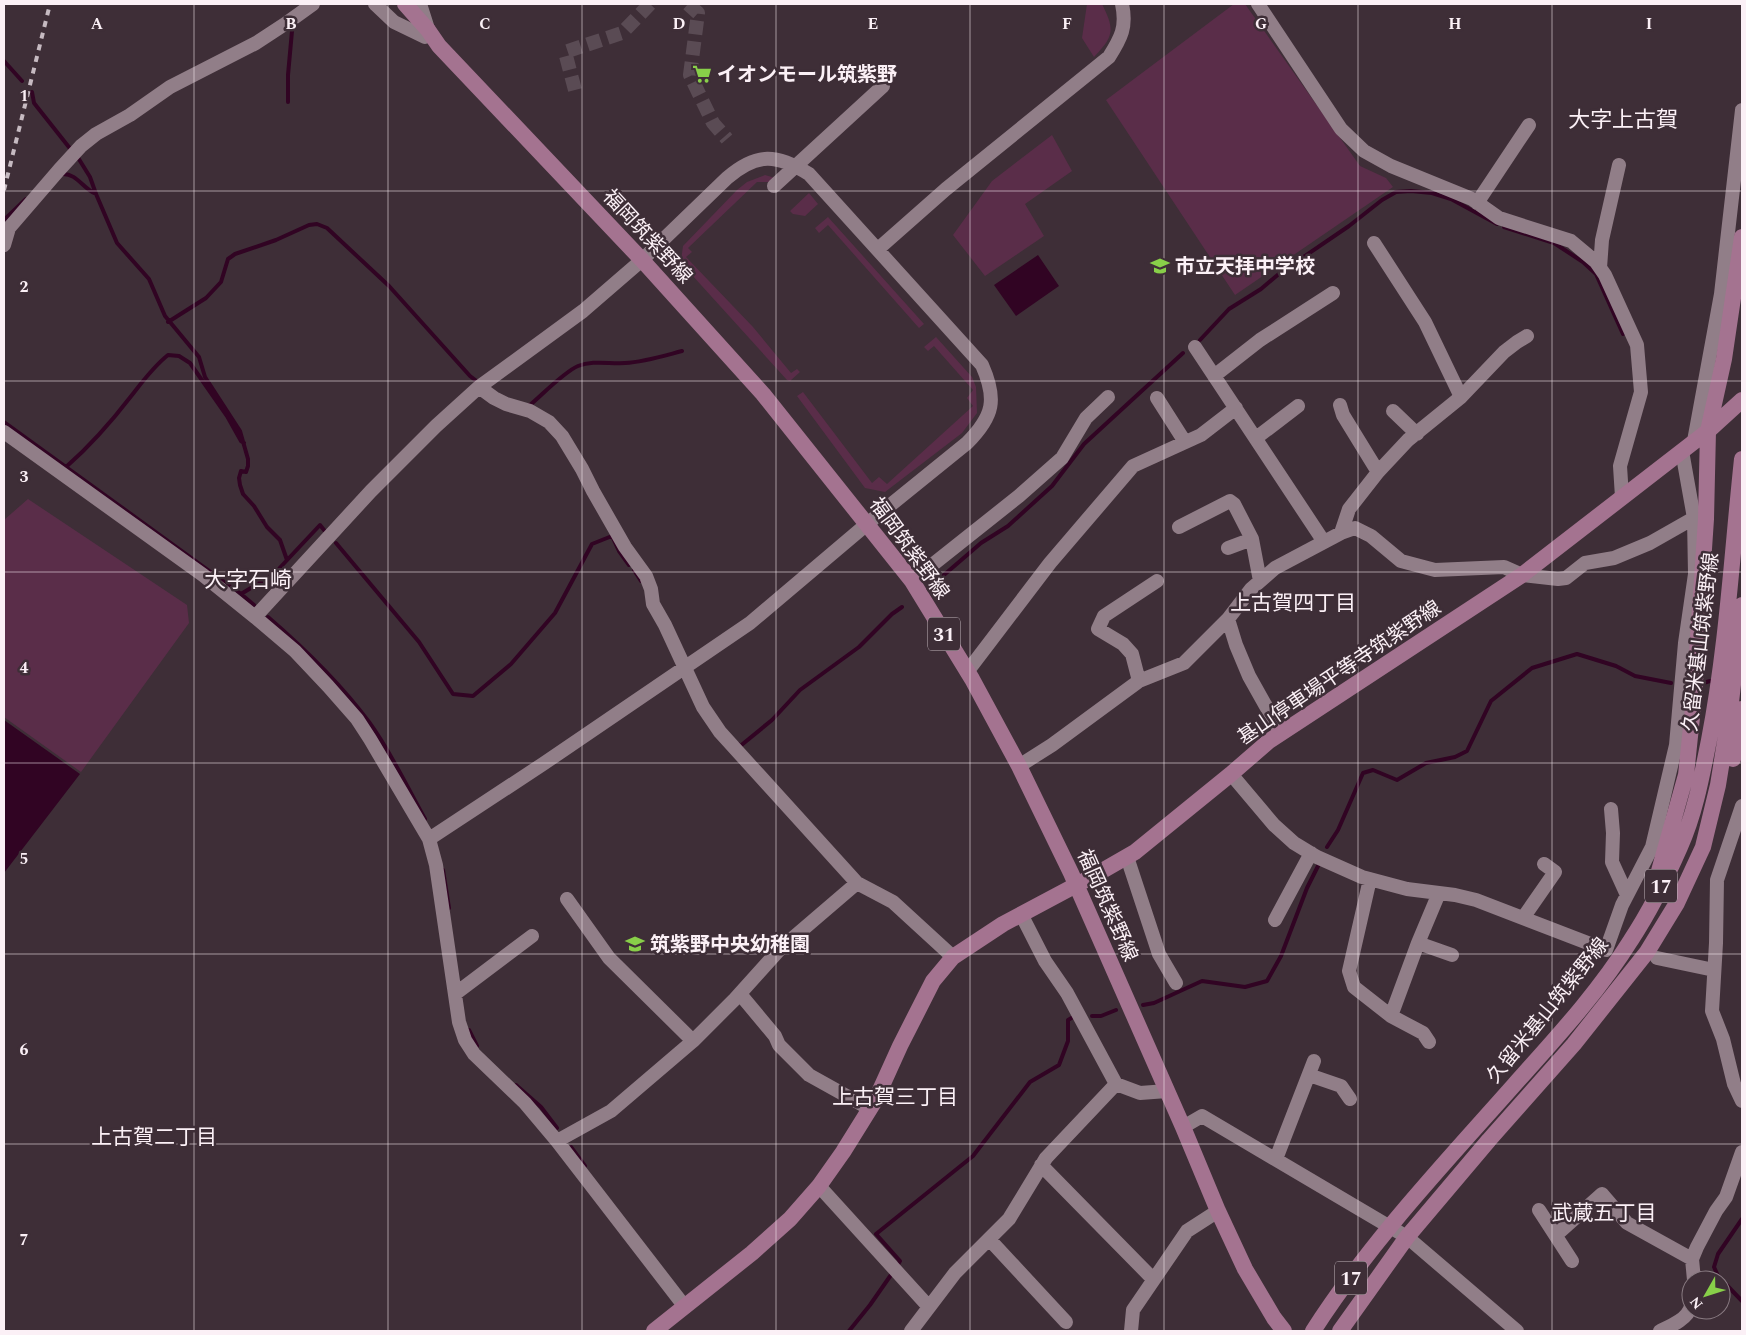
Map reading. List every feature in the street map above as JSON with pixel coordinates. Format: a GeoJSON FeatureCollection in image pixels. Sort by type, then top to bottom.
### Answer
{"type":"FeatureCollection","features":[{"type":"Feature","properties":{"kind":"main road","name":"福岡筑紫野線"},"geometry":{"type":"LineString","coordinates":[[393,4],[439,46],[642,260],[763,394],[912,581],[967,672],[1019,766],[1076,885],[1245,1269],[1274,1318],[1284,1331]]}},
{"type":"Feature","properties":{"kind":"main road","name":"福岡筑紫野線"},"geometry":{"type":"LineString","coordinates":[[405,4],[426,33]]}},
{"type":"Feature","properties":{"kind":"main road"},"geometry":{"type":"LineString","coordinates":[[1644,919],[1664,857],[1686,775],[1694,698],[1706,520],[1708,431],[1724,359],[1742,238]]}},
{"type":"Feature","properties":{"kind":"main road","name":"基山停車場平等寺筑紫野線"},"geometry":{"type":"LineString","coordinates":[[654,1331],[752,1253],[790,1219],[819,1186],[870,1109],[933,982],[952,957],[1003,924],[1127,857],[1231,774],[1268,741],[1522,574],[1708,431],[1742,400]]}},
{"type":"Feature","properties":{"kind":"main road","name":"久留米基山筑紫野線"},"geometry":{"type":"LineString","coordinates":[[1313,1331],[1390,1227],[1584,1004],[1630,942],[1644,919],[1681,845],[1701,782],[1715,710],[1723,654],[1742,459]]}},
{"type":"Feature","properties":{"kind":"main road","name":"久留米基山筑紫野線"},"geometry":{"type":"LineString","coordinates":[[1340,1331],[1407,1237],[1574,1044],[1647,952],[1677,903],[1703,847],[1718,785],[1730,711],[1742,605]]}},
{"type":"Feature","properties":{"kind":"main road"},"geometry":{"type":"LineString","coordinates":[[1703,847],[1721,815],[1742,709]]}},
{"type":"Feature","properties":{"kind":"street"},"geometry":{"type":"LineString","coordinates":[[4,243],[9,228],[81,146],[96,134],[170,87],[256,43],[314,4]]}},
{"type":"Feature","properties":{"kind":"street"},"geometry":{"type":"LineString","coordinates":[[375,4],[394,22],[426,33]]}},
{"type":"Feature","properties":{"kind":"street"},"geometry":{"type":"LineString","coordinates":[[420,4],[426,33]]}},
{"type":"Feature","properties":{"kind":"street"},"geometry":{"type":"LineString","coordinates":[[878,249],[946,189],[1109,58],[1121,38],[1125,18],[1122,4]]}},
{"type":"Feature","properties":{"kind":"street"},"geometry":{"type":"LineString","coordinates":[[1258,4],[1341,129],[1364,152],[1391,166],[1472,199],[1499,218],[1571,241],[1596,262],[1605,274],[1637,345],[1641,392],[1620,466],[1622,497]]}},
{"type":"Feature","properties":{"kind":"street"},"geometry":{"type":"LineString","coordinates":[[774,186],[883,86]]}},
{"type":"Feature","properties":{"kind":"street"},"geometry":{"type":"LineString","coordinates":[[1231,774],[1294,844],[1310,853],[1362,877],[1407,889],[1476,900],[1606,950],[1622,905],[1652,847],[1676,744],[1685,643],[1694,574],[1694,518],[1688,446],[1720,294],[1742,110]]}},
{"type":"Feature","properties":{"kind":"street"},"geometry":{"type":"LineString","coordinates":[[1478,203],[1529,125]]}},
{"type":"Feature","properties":{"kind":"street"},"geometry":{"type":"LineString","coordinates":[[255,617],[371,491],[431,431],[480,387],[583,311],[642,260],[737,169],[751,161],[769,158],[790,162],[809,174],[982,365],[992,394],[988,415],[981,429],[974,436],[750,623],[543,764],[428,839]]}},
{"type":"Feature","properties":{"kind":"street"},"geometry":{"type":"LineString","coordinates":[[1600,268],[1602,240],[1619,165]]}},
{"type":"Feature","properties":{"kind":"street"},"geometry":{"type":"LineString","coordinates":[[1374,244],[1425,322],[1461,397]]}},
{"type":"Feature","properties":{"kind":"street"},"geometry":{"type":"LineString","coordinates":[[1214,376],[1260,340],[1333,293]]}},
{"type":"Feature","properties":{"kind":"street"},"geometry":{"type":"LineString","coordinates":[[1341,533],[1349,509],[1378,472],[1408,440],[1461,397],[1504,352],[1516,342],[1528,336]]}},
{"type":"Feature","properties":{"kind":"street"},"geometry":{"type":"LineString","coordinates":[[1195,347],[1324,542]]}},
{"type":"Feature","properties":{"kind":"street"},"geometry":{"type":"LineString","coordinates":[[480,387],[494,398],[506,404],[530,411],[549,422],[562,436],[625,547],[646,576],[651,589],[653,604],[703,707],[720,732],[857,883],[893,902],[952,957]]}},
{"type":"Feature","properties":{"kind":"street"},"geometry":{"type":"LineString","coordinates":[[912,581],[1019,496],[1062,458],[1086,418],[1108,397]]}},
{"type":"Feature","properties":{"kind":"street"},"geometry":{"type":"LineString","coordinates":[[1157,398],[1185,442]]}},
{"type":"Feature","properties":{"kind":"street"},"geometry":{"type":"LineString","coordinates":[[1340,405],[1343,415],[1378,472]]}},
{"type":"Feature","properties":{"kind":"street"},"geometry":{"type":"LineString","coordinates":[[1256,438],[1298,406]]}},
{"type":"Feature","properties":{"kind":"street"},"geometry":{"type":"LineString","coordinates":[[967,672],[1050,563],[1133,466],[1201,435],[1236,408]]}},
{"type":"Feature","properties":{"kind":"street"},"geometry":{"type":"LineString","coordinates":[[1393,411],[1417,434]]}},
{"type":"Feature","properties":{"kind":"street"},"geometry":{"type":"LineString","coordinates":[[4,432],[203,575],[255,617],[295,651],[357,719],[428,839],[436,865],[454,994],[459,1022],[465,1040],[474,1054],[525,1103],[557,1141],[685,1307]]}},
{"type":"Feature","properties":{"kind":"street"},"geometry":{"type":"LineString","coordinates":[[1179,527],[1223,504],[1230,502],[1234,504],[1252,539],[1260,581]]}},
{"type":"Feature","properties":{"kind":"street"},"geometry":{"type":"LineString","coordinates":[[1019,766],[1052,745],[1139,681],[1184,663],[1228,619],[1252,589],[1275,568],[1341,533],[1355,528],[1371,536],[1401,561],[1436,570],[1504,567],[1522,574],[1558,579],[1566,578],[1585,563],[1614,558],[1650,543],[1694,518]]}},
{"type":"Feature","properties":{"kind":"street"},"geometry":{"type":"LineString","coordinates":[[1228,548],[1252,539]]}},
{"type":"Feature","properties":{"kind":"street"},"geometry":{"type":"LineString","coordinates":[[1139,681],[1132,654],[1123,644],[1098,629],[1104,616],[1157,581]]}},
{"type":"Feature","properties":{"kind":"street"},"geometry":{"type":"LineString","coordinates":[[1228,619],[1248,676],[1281,733]]}},
{"type":"Feature","properties":{"kind":"street"},"geometry":{"type":"LineString","coordinates":[[1742,806],[1717,880],[1712,1011],[1723,1039],[1734,1084],[1742,1101]]}},
{"type":"Feature","properties":{"kind":"street"},"geometry":{"type":"LineString","coordinates":[[1611,809],[1613,833],[1612,862],[1627,895]]}},
{"type":"Feature","properties":{"kind":"street"},"geometry":{"type":"LineString","coordinates":[[1275,920],[1310,853]]}},
{"type":"Feature","properties":{"kind":"street"},"geometry":{"type":"LineString","coordinates":[[1127,857],[1159,954],[1176,984]]}},
{"type":"Feature","properties":{"kind":"street"},"geometry":{"type":"LineString","coordinates":[[1523,918],[1556,872],[1544,864]]}},
{"type":"Feature","properties":{"kind":"street"},"geometry":{"type":"LineString","coordinates":[[1370,879],[1349,971],[1354,987],[1391,1016],[1423,1034],[1429,1042]]}},
{"type":"Feature","properties":{"kind":"street"},"geometry":{"type":"LineString","coordinates":[[557,1141],[611,1111],[693,1041],[740,994],[780,949],[857,883]]}},
{"type":"Feature","properties":{"kind":"street"},"geometry":{"type":"LineString","coordinates":[[1391,1016],[1418,942],[1440,893]]}},
{"type":"Feature","properties":{"kind":"street"},"geometry":{"type":"LineString","coordinates":[[567,898],[609,958],[693,1041]]}},
{"type":"Feature","properties":{"kind":"street"},"geometry":{"type":"LineString","coordinates":[[1021,914],[1045,961],[1068,993],[1116,1084],[1140,1093],[1167,1091]]}},
{"type":"Feature","properties":{"kind":"street"},"geometry":{"type":"LineString","coordinates":[[454,994],[532,936]]}},
{"type":"Feature","properties":{"kind":"street"},"geometry":{"type":"LineString","coordinates":[[1418,942],[1452,955]]}},
{"type":"Feature","properties":{"kind":"street"},"geometry":{"type":"LineString","coordinates":[[1658,958],[1714,970]]}},
{"type":"Feature","properties":{"kind":"street"},"geometry":{"type":"LineString","coordinates":[[740,994],[775,1036],[779,1045],[809,1075],[870,1109]]}},
{"type":"Feature","properties":{"kind":"street"},"geometry":{"type":"LineString","coordinates":[[1276,1160],[1314,1061]]}},
{"type":"Feature","properties":{"kind":"street"},"geometry":{"type":"LineString","coordinates":[[1309,1075],[1340,1086],[1350,1099]]}},
{"type":"Feature","properties":{"kind":"street"},"geometry":{"type":"LineString","coordinates":[[911,1331],[955,1273],[1009,1219],[1046,1158],[1116,1084]]}},
{"type":"Feature","properties":{"kind":"street"},"geometry":{"type":"LineString","coordinates":[[1183,1127],[1202,1116],[1407,1237],[1517,1331]]}},
{"type":"Feature","properties":{"kind":"street"},"geometry":{"type":"LineString","coordinates":[[1693,1270],[1692,1259],[1700,1240],[1726,1197],[1742,1152]]}},
{"type":"Feature","properties":{"kind":"street"},"geometry":{"type":"LineString","coordinates":[[1041,1165],[1153,1279]]}},
{"type":"Feature","properties":{"kind":"street"},"geometry":{"type":"LineString","coordinates":[[819,1186],[929,1307]]}},
{"type":"Feature","properties":{"kind":"street"},"geometry":{"type":"LineString","coordinates":[[1556,1235],[1602,1194],[1627,1223],[1692,1259]]}},
{"type":"Feature","properties":{"kind":"street"},"geometry":{"type":"LineString","coordinates":[[1539,1210],[1572,1261]]}},
{"type":"Feature","properties":{"kind":"street"},"geometry":{"type":"LineString","coordinates":[[1130,1331],[1133,1310],[1187,1231],[1218,1211]]}},
{"type":"Feature","properties":{"kind":"street"},"geometry":{"type":"LineString","coordinates":[[989,1239],[1066,1322]]}},
{"type":"Feature","properties":{"kind":"street"},"geometry":{"type":"LineString","coordinates":[[1660,1331],[1681,1320]]}},
{"type":"Feature","properties":{"kind":"shaded area"},"geometry":{"type":"Polygon","coordinates":[[[1087,4],[1102,4],[1110,27],[1109,38],[1106,44],[1094,57],[1082,38],[1087,4]]]}},
{"type":"Feature","properties":{"kind":"shaded area"},"geometry":{"type":"Polygon","coordinates":[[[1234,4],[1245,4],[1360,166],[1386,178],[1393,187],[1235,295],[1106,100],[1234,4]]]}},
{"type":"Feature","properties":{"kind":"shaded area"},"geometry":{"type":"Polygon","coordinates":[[[1052,135],[1072,171],[1025,204],[1044,236],[985,276],[953,235],[992,181],[1052,135]]]}},
{"type":"Feature","properties":{"kind":"shaded area"},"geometry":{"type":"Polygon","coordinates":[[[765,175],[775,178],[771,182],[757,182],[688,248],[692,252],[686,257],[753,327],[791,373],[797,369],[800,372],[790,381],[787,380],[681,261],[683,246],[737,190],[747,182],[765,175]]]}},
{"type":"Feature","properties":{"kind":"shaded area"},"geometry":{"type":"Polygon","coordinates":[[[809,193],[818,204],[805,216],[793,214],[790,211],[809,193]]]}},
{"type":"Feature","properties":{"kind":"shaded area"},"geometry":{"type":"Polygon","coordinates":[[[828,217],[924,324],[919,328],[828,225],[819,233],[815,228],[828,217]]]}},
{"type":"Feature","properties":{"kind":"shaded area"},"geometry":{"type":"Polygon","coordinates":[[[1038,255],[1059,286],[1016,316],[994,285],[1038,255]]]}},
{"type":"Feature","properties":{"kind":"shaded area"},"geometry":{"type":"Polygon","coordinates":[[[936,337],[972,377],[976,387],[977,413],[962,433],[885,492],[865,488],[797,396],[803,392],[872,483],[879,477],[887,484],[973,406],[967,398],[973,390],[934,346],[928,351],[924,347],[936,337]]]}},
{"type":"Feature","properties":{"kind":"shaded area"},"geometry":{"type":"Polygon","coordinates":[[[28,499],[187,605],[189,623],[81,772],[4,717],[4,520],[28,499]]]}},
{"type":"Feature","properties":{"kind":"shaded area"},"geometry":{"type":"Polygon","coordinates":[[[4,720],[80,774],[4,873],[4,720]]]}},
{"type":"Feature","properties":{"kind":"waterway"},"geometry":{"type":"LineString","coordinates":[[288,102],[288,75],[292,31]]}},
{"type":"Feature","properties":{"kind":"waterway"},"geometry":{"type":"LineString","coordinates":[[4,61],[22,81]]}},
{"type":"Feature","properties":{"kind":"waterway"},"geometry":{"type":"LineString","coordinates":[[32,92],[34,103],[72,151]]}},
{"type":"Feature","properties":{"kind":"waterway"},"geometry":{"type":"LineString","coordinates":[[77,156],[90,177],[96,194]]}},
{"type":"Feature","properties":{"kind":"waterway"},"geometry":{"type":"LineString","coordinates":[[62,174],[72,176],[96,194],[117,243],[149,279],[165,316],[199,357],[205,377],[240,431],[248,459],[246,472],[241,471],[239,478],[243,494],[254,506],[267,527],[280,540],[287,560]]}},
{"type":"Feature","properties":{"kind":"waterway"},"geometry":{"type":"LineString","coordinates":[[1200,340],[1229,309],[1261,289],[1280,273],[1396,192],[1432,193],[1451,199],[1497,224]]}},
{"type":"Feature","properties":{"kind":"waterway"},"geometry":{"type":"LineString","coordinates":[[4,220],[26,199]]}},
{"type":"Feature","properties":{"kind":"waterway"},"geometry":{"type":"LineString","coordinates":[[168,322],[206,298],[221,282],[228,259],[235,254],[276,240],[309,225],[317,224],[327,228],[389,286],[470,376],[479,383]]}},
{"type":"Feature","properties":{"kind":"waterway"},"geometry":{"type":"LineString","coordinates":[[1504,227],[1554,243],[1583,262],[1596,274],[1623,334]]}},
{"type":"Feature","properties":{"kind":"waterway"},"geometry":{"type":"LineString","coordinates":[[528,405],[566,373],[578,366],[595,363],[639,361],[682,351]]}},
{"type":"Feature","properties":{"kind":"waterway"},"geometry":{"type":"LineString","coordinates":[[930,587],[981,543],[1008,526],[1052,486],[1084,444],[1183,353]]}},
{"type":"Feature","properties":{"kind":"waterway"},"geometry":{"type":"LineString","coordinates":[[66,467],[84,451],[117,414],[148,374],[168,355],[179,356],[190,363],[244,443]]}},
{"type":"Feature","properties":{"kind":"waterway"},"geometry":{"type":"LineString","coordinates":[[4,422],[241,594],[274,574],[320,525],[324,530]]}},
{"type":"Feature","properties":{"kind":"waterway"},"geometry":{"type":"LineString","coordinates":[[336,543],[419,642],[453,694],[473,696],[511,664],[555,613],[592,544],[612,536],[619,551],[629,565]]}},
{"type":"Feature","properties":{"kind":"waterway"},"geometry":{"type":"LineString","coordinates":[[634,570],[641,581]]}},
{"type":"Feature","properties":{"kind":"waterway"},"geometry":{"type":"LineString","coordinates":[[241,594],[254,605]]}},
{"type":"Feature","properties":{"kind":"waterway"},"geometry":{"type":"LineString","coordinates":[[738,744],[739,747],[772,720],[800,690],[859,647],[892,614],[902,607]]}},
{"type":"Feature","properties":{"kind":"waterway"},"geometry":{"type":"LineString","coordinates":[[268,617],[322,667],[369,722],[425,819]]}},
{"type":"Feature","properties":{"kind":"waterway"},"geometry":{"type":"LineString","coordinates":[[1327,847],[1338,830],[1363,773],[1373,770],[1397,780],[1426,763],[1455,757],[1467,751],[1491,701],[1532,668],[1577,654],[1616,666],[1635,676],[1671,683]]}},
{"type":"Feature","properties":{"kind":"waterway"},"geometry":{"type":"LineString","coordinates":[[1703,683],[1710,681]]}},
{"type":"Feature","properties":{"kind":"waterway"},"geometry":{"type":"LineString","coordinates":[[1143,1005],[1154,1003],[1202,981],[1245,987],[1267,981],[1281,956],[1307,888],[1320,862]]}},
{"type":"Feature","properties":{"kind":"waterway"},"geometry":{"type":"LineString","coordinates":[[443,870],[449,908]]}},
{"type":"Feature","properties":{"kind":"waterway"},"geometry":{"type":"LineString","coordinates":[[1092,1016],[1101,1016],[1116,1010]]}},
{"type":"Feature","properties":{"kind":"waterway"},"geometry":{"type":"LineString","coordinates":[[897,1266],[900,1261],[876,1234],[973,1156],[1030,1082],[1059,1065],[1068,1041],[1068,1020],[1075,1016]]}},
{"type":"Feature","properties":{"kind":"waterway"},"geometry":{"type":"LineString","coordinates":[[469,1030],[477,1046]]}},
{"type":"Feature","properties":{"kind":"waterway"},"geometry":{"type":"LineString","coordinates":[[516,1085],[541,1107],[557,1128]]}},
{"type":"Feature","properties":{"kind":"waterway"},"geometry":{"type":"LineString","coordinates":[[571,1147],[585,1166]]}},
{"type":"Feature","properties":{"kind":"waterway"},"geometry":{"type":"LineString","coordinates":[[1742,1219],[1718,1254],[1714,1267],[1718,1276],[1742,1301]]}},
{"type":"Feature","properties":{"kind":"waterway"},"geometry":{"type":"LineString","coordinates":[[849,1331],[893,1272]]}},
{"type":"Feature","properties":{"kind":"tunnel"},"geometry":{"type":"LineString","coordinates":[[575,90],[565,52],[622,33],[650,4]]}},
{"type":"Feature","properties":{"kind":"tunnel"},"geometry":{"type":"LineString","coordinates":[[688,4],[698,13],[690,75],[713,123],[727,139]]}},
{"type":"Feature","properties":{"kind":"railway"},"geometry":{"type":"LineString","coordinates":[[4,190],[50,4]]}},
{"type":"Feature","properties":{"kind":"place","name":"イオンモール筑紫野"},"geometry":{"type":"Point","coordinates":[702,74]}},
{"type":"Feature","properties":{"kind":"place","name":"市立天拝中学校"},"geometry":{"type":"Point","coordinates":[1160,266]}},
{"type":"Feature","properties":{"kind":"place","name":"筑紫野中央幼稚園"},"geometry":{"type":"Point","coordinates":[635,944]}},
{"type":"Feature","properties":{"kind":"district","name":"大字上古賀"},"geometry":{"type":"Point","coordinates":[1623,119]}},
{"type":"Feature","properties":{"kind":"district","name":"大字石崎"},"geometry":{"type":"Point","coordinates":[248,579]}},
{"type":"Feature","properties":{"kind":"district","name":"上古賀四丁目"},"geometry":{"type":"Point","coordinates":[1293,603]}},
{"type":"Feature","properties":{"kind":"district","name":"上古賀三丁目"},"geometry":{"type":"Point","coordinates":[895,1097]}},
{"type":"Feature","properties":{"kind":"district","name":"上古賀二丁目"},"geometry":{"type":"Point","coordinates":[154,1137]}},
{"type":"Feature","properties":{"kind":"district","name":"武蔵五丁目"},"geometry":{"type":"Point","coordinates":[1604,1213]}}]}
